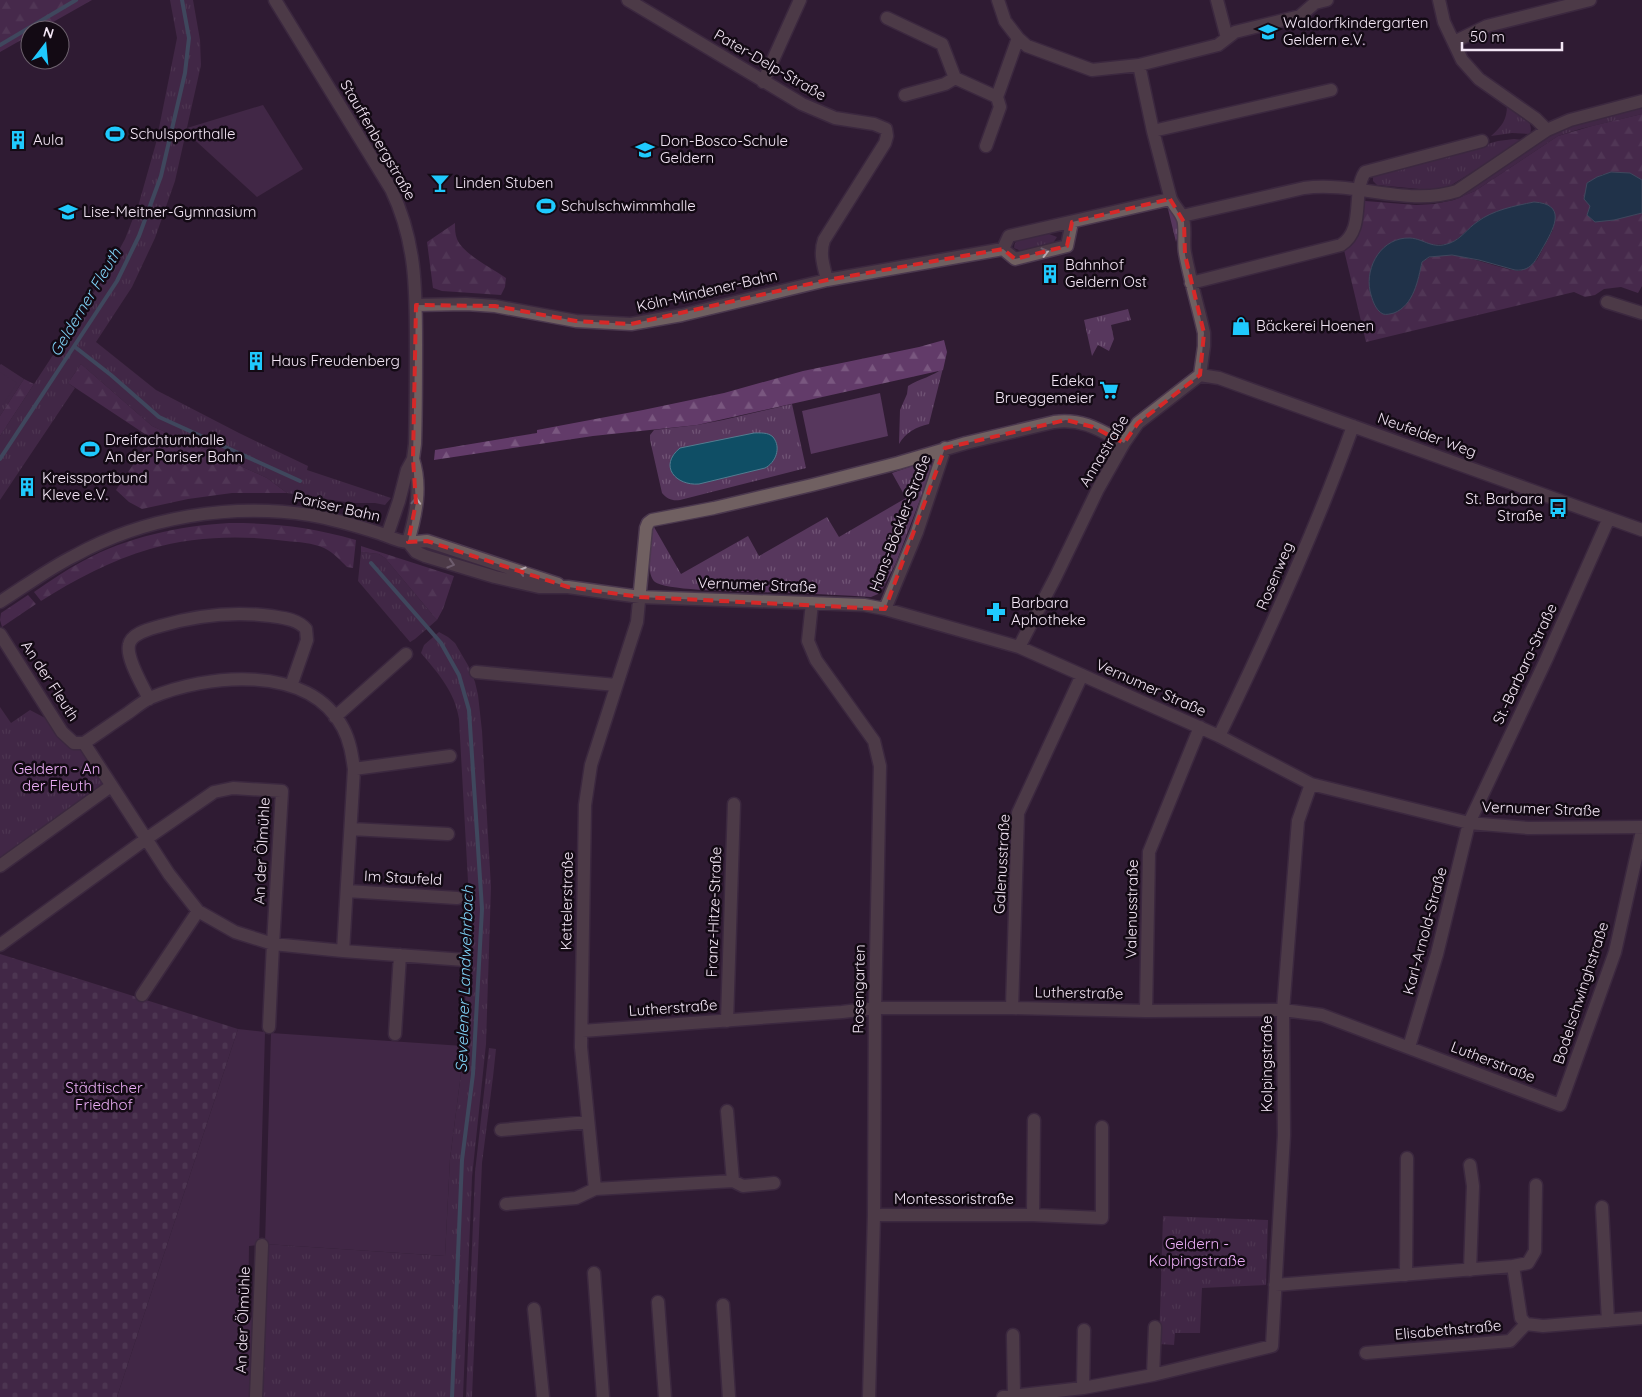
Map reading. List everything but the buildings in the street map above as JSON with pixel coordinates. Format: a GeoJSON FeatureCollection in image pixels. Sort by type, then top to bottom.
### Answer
{"type":"FeatureCollection","features":[{"type":"Feature","properties":{"kind":"street","name":"Stauffenbergstraße"},"geometry":{"type":"LineString","coordinates":[[275,0],[384,177],[403,216],[412,250],[416,306],[416,415],[413,459],[417,471],[415,518],[408,542]]}},
{"type":"Feature","properties":{"kind":"street","name":"Pater-Delp-Straße"},"geometry":{"type":"LineString","coordinates":[[628,0],[802,104],[835,118],[886,129],[888,132],[885,143],[824,240],[822,254],[827,280]]}},
{"type":"Feature","properties":{"kind":"street"},"geometry":{"type":"LineString","coordinates":[[763,82],[800,0]]}},
{"type":"Feature","properties":{"kind":"street"},"geometry":{"type":"LineString","coordinates":[[998,0],[1005,21],[1018,38],[1028,46],[1092,70],[1139,65],[1218,45],[1235,32],[1300,16],[1315,3],[1327,0]]}},
{"type":"Feature","properties":{"kind":"street"},"geometry":{"type":"LineString","coordinates":[[1217,0],[1227,38]]}},
{"type":"Feature","properties":{"kind":"street"},"geometry":{"type":"LineString","coordinates":[[1439,0],[1444,22],[1462,60],[1478,80],[1536,119],[1547,130]]}},
{"type":"Feature","properties":{"kind":"street"},"geometry":{"type":"LineString","coordinates":[[1454,42],[1487,26],[1586,0]]}},
{"type":"Feature","properties":{"kind":"street"},"geometry":{"type":"LineString","coordinates":[[886,18],[942,44],[955,78],[997,97]]}},
{"type":"Feature","properties":{"kind":"street"},"geometry":{"type":"LineString","coordinates":[[986,146],[1000,107],[997,97],[1018,38]]}},
{"type":"Feature","properties":{"kind":"street"},"geometry":{"type":"LineString","coordinates":[[1139,65],[1170,199],[1183,219],[1183,244],[1204,333],[1200,375]]}},
{"type":"Feature","properties":{"kind":"street"},"geometry":{"type":"LineString","coordinates":[[905,95],[945,84],[955,78]]}},
{"type":"Feature","properties":{"kind":"street"},"geometry":{"type":"LineString","coordinates":[[1153,131],[1331,90]]}},
{"type":"Feature","properties":{"kind":"street"},"geometry":{"type":"LineString","coordinates":[[1183,219],[1304,188],[1320,186],[1358,188],[1380,193],[1426,197],[1438,196],[1457,191],[1547,130],[1570,120],[1642,101]]}},
{"type":"Feature","properties":{"kind":"street"},"geometry":{"type":"LineString","coordinates":[[1191,283],[1341,245],[1350,238],[1354,229],[1358,188],[1365,172],[1482,141]]}},
{"type":"Feature","properties":{"kind":"street"},"geometry":{"type":"LineString","coordinates":[[1072,222],[1067,246],[1015,259],[1003,249],[1009,236],[1170,199]]}},
{"type":"Feature","properties":{"kind":"street","name":"Köln-Mindener-Bahn"},"geometry":{"type":"LineString","coordinates":[[416,306],[444,304],[495,306],[576,322],[632,324],[682,315],[827,280],[1003,249]]}},
{"type":"Feature","properties":{"kind":"street"},"geometry":{"type":"LineString","coordinates":[[1607,302],[1642,312]]}},
{"type":"Feature","properties":{"kind":"street","name":"Neufelder Weg"},"geometry":{"type":"LineString","coordinates":[[1200,375],[1220,378],[1642,530]]}},
{"type":"Feature","properties":{"kind":"street","name":"Annastraße"},"geometry":{"type":"LineString","coordinates":[[1018,647],[1056,576],[1098,489],[1124,443],[1138,423],[1200,375]]}},
{"type":"Feature","properties":{"kind":"street"},"geometry":{"type":"LineString","coordinates":[[640,597],[646,528],[652,520],[723,506],[898,463],[945,448],[1066,420],[1087,424],[1124,443]]}},
{"type":"Feature","properties":{"kind":"street","name":"Rosenweg"},"geometry":{"type":"LineString","coordinates":[[1219,736],[1267,636],[1333,482],[1353,426]]}},
{"type":"Feature","properties":{"kind":"street","name":"Hans-Böckler-Straße"},"geometry":{"type":"LineString","coordinates":[[885,609],[917,532],[945,448]]}},
{"type":"Feature","properties":{"kind":"street","name":"Stauffenbergstraße"},"geometry":{"type":"LineString","coordinates":[[387,536],[401,496],[407,470],[413,459]]}},
{"type":"Feature","properties":{"kind":"street","name":"Pariser Bahn"},"geometry":{"type":"LineString","coordinates":[[0,602],[72,556],[96,545],[141,528],[195,516],[246,511],[292,512],[337,521],[387,536]]}},
{"type":"Feature","properties":{"kind":"street","name":"St.-Barbara-Straße"},"geometry":{"type":"LineString","coordinates":[[1469,823],[1546,660],[1608,518]]}},
{"type":"Feature","properties":{"kind":"street","name":"Vernumer Straße"},"geometry":{"type":"LineString","coordinates":[[387,536],[408,542],[416,552],[425,556],[495,577],[534,586],[568,587],[640,597],[864,605],[885,609],[1018,647],[1219,736],[1311,784],[1469,823],[1528,828],[1642,827]]}},
{"type":"Feature","properties":{"kind":"street","name":"Kettelerstraße"},"geometry":{"type":"LineString","coordinates":[[595,1188],[581,1047],[585,805],[590,765],[638,622],[640,597]]}},
{"type":"Feature","properties":{"kind":"street","name":"Rosengarten"},"geometry":{"type":"LineString","coordinates":[[812,603],[808,641],[816,660],[874,741],[880,766],[875,1008],[874,1215],[869,1397]]}},
{"type":"Feature","properties":{"kind":"street"},"geometry":{"type":"LineString","coordinates":[[149,699],[130,660],[129,645],[131,640],[135,635],[156,627],[191,618],[214,615],[262,615],[302,624],[306,629],[307,640],[291,686]]}},
{"type":"Feature","properties":{"kind":"street","name":"An der Fleuth"},"geometry":{"type":"LineString","coordinates":[[0,634],[62,732],[74,743],[84,743]]}},
{"type":"Feature","properties":{"kind":"street"},"geometry":{"type":"LineString","coordinates":[[335,717],[406,654]]}},
{"type":"Feature","properties":{"kind":"street"},"geometry":{"type":"LineString","coordinates":[[476,672],[616,685]]}},
{"type":"Feature","properties":{"kind":"street","name":"Galenusstraße"},"geometry":{"type":"LineString","coordinates":[[1012,1008],[1018,813],[1082,675]]}},
{"type":"Feature","properties":{"kind":"street","name":"Im Staufeld"},"geometry":{"type":"LineString","coordinates":[[84,743],[149,699],[190,685],[221,680],[256,680],[291,686],[313,696],[323,704],[343,728],[348,740],[354,768],[343,951]]}},
{"type":"Feature","properties":{"kind":"street","name":"Valenusstraße"},"geometry":{"type":"LineString","coordinates":[[1146,1011],[1149,852],[1200,728]]}},
{"type":"Feature","properties":{"kind":"street"},"geometry":{"type":"LineString","coordinates":[[84,743],[169,874],[198,911],[235,932],[273,944],[465,960]]}},
{"type":"Feature","properties":{"kind":"street"},"geometry":{"type":"LineString","coordinates":[[354,768],[450,756]]}},
{"type":"Feature","properties":{"kind":"street","name":"Kolpingstraße"},"geometry":{"type":"LineString","coordinates":[[1153,1375],[1272,1346],[1284,1135],[1283,1010],[1298,821],[1311,784]]}},
{"type":"Feature","properties":{"kind":"street"},"geometry":{"type":"LineString","coordinates":[[0,866],[111,786]]}},
{"type":"Feature","properties":{"kind":"street","name":"An der Ölmühle"},"geometry":{"type":"LineString","coordinates":[[146,839],[214,792],[233,788],[282,791],[273,944]]}},
{"type":"Feature","properties":{"kind":"street","name":"Franz-Hitze-Straße"},"geometry":{"type":"LineString","coordinates":[[727,1021],[734,804]]}},
{"type":"Feature","properties":{"kind":"street","name":"Karl-Arnold-Straße"},"geometry":{"type":"LineString","coordinates":[[1409,1047],[1437,954],[1469,823]]}},
{"type":"Feature","properties":{"kind":"street"},"geometry":{"type":"LineString","coordinates":[[351,829],[448,834]]}},
{"type":"Feature","properties":{"kind":"street","name":"Bodelschwinghstraße"},"geometry":{"type":"LineString","coordinates":[[1560,1105],[1615,952],[1642,831]]}},
{"type":"Feature","properties":{"kind":"street"},"geometry":{"type":"LineString","coordinates":[[0,945],[146,839]]}},
{"type":"Feature","properties":{"kind":"street","name":"Im Staufeld"},"geometry":{"type":"LineString","coordinates":[[347,891],[457,898]]}},
{"type":"Feature","properties":{"kind":"street"},"geometry":{"type":"LineString","coordinates":[[142,995],[198,911]]}},
{"type":"Feature","properties":{"kind":"street"},"geometry":{"type":"LineString","coordinates":[[269,1026],[273,944]]}},
{"type":"Feature","properties":{"kind":"street"},"geometry":{"type":"LineString","coordinates":[[395,1034],[400,955]]}},
{"type":"Feature","properties":{"kind":"street","name":"Lutherstraße"},"geometry":{"type":"LineString","coordinates":[[582,1031],[875,1008],[1012,1008],[1146,1011],[1283,1010],[1322,1015],[1560,1105]]}},
{"type":"Feature","properties":{"kind":"street"},"geometry":{"type":"LineString","coordinates":[[727,1111],[733,1181]]}},
{"type":"Feature","properties":{"kind":"street","name":"Montessoristraße"},"geometry":{"type":"LineString","coordinates":[[1033,1215],[1034,1120]]}},
{"type":"Feature","properties":{"kind":"street"},"geometry":{"type":"LineString","coordinates":[[501,1130],[588,1122]]}},
{"type":"Feature","properties":{"kind":"street","name":"Montessoristraße"},"geometry":{"type":"LineString","coordinates":[[874,1215],[1033,1215],[1102,1218],[1102,1126]]}},
{"type":"Feature","properties":{"kind":"street"},"geometry":{"type":"LineString","coordinates":[[1406,1275],[1407,1158]]}},
{"type":"Feature","properties":{"kind":"street"},"geometry":{"type":"LineString","coordinates":[[1470,1165],[1472,1186],[1470,1270]]}},
{"type":"Feature","properties":{"kind":"street"},"geometry":{"type":"LineString","coordinates":[[506,1204],[576,1198],[595,1188],[733,1181],[743,1186],[774,1183]]}},
{"type":"Feature","properties":{"kind":"street"},"geometry":{"type":"LineString","coordinates":[[1275,1285],[1470,1270],[1528,1263],[1535,1251],[1536,1185]]}},
{"type":"Feature","properties":{"kind":"street"},"geometry":{"type":"LineString","coordinates":[[1602,1206],[1608,1321]]}},
{"type":"Feature","properties":{"kind":"street","name":"An der Ölmühle"},"geometry":{"type":"LineString","coordinates":[[256,1397],[262,1245]]}},
{"type":"Feature","properties":{"kind":"street","name":"Elisabethstraße"},"geometry":{"type":"LineString","coordinates":[[1366,1353],[1510,1341],[1526,1324],[1521,1318],[1512,1266]]}},
{"type":"Feature","properties":{"kind":"street"},"geometry":{"type":"LineString","coordinates":[[594,1273],[603,1397]]}},
{"type":"Feature","properties":{"kind":"street"},"geometry":{"type":"LineString","coordinates":[[658,1302],[665,1397]]}},
{"type":"Feature","properties":{"kind":"street"},"geometry":{"type":"LineString","coordinates":[[723,1304],[729,1397]]}},
{"type":"Feature","properties":{"kind":"street"},"geometry":{"type":"LineString","coordinates":[[534,1309],[543,1397]]}},
{"type":"Feature","properties":{"kind":"street"},"geometry":{"type":"LineString","coordinates":[[1526,1324],[1543,1326],[1642,1318]]}},
{"type":"Feature","properties":{"kind":"street"},"geometry":{"type":"LineString","coordinates":[[1013,1335],[1008,1396],[1083,1388],[1153,1375],[1155,1326]]}},
{"type":"Feature","properties":{"kind":"street"},"geometry":{"type":"LineString","coordinates":[[1083,1388],[1084,1330]]}},
{"type":"Feature","properties":{"kind":"highlighted area"},"geometry":{"type":"Polygon","coordinates":[[[1170,199],[1184,222],[1185,255],[1204,333],[1200,375],[1138,423],[1124,443],[1093,427],[1066,420],[945,448],[885,609],[640,597],[568,587],[427,541],[408,542],[416,503],[413,459],[416,305],[495,306],[576,321],[631,324],[827,280],[1003,249],[1015,259],[1067,246],[1072,222],[1170,199]]]}},
{"type":"Feature","properties":{"kind":"green space"},"geometry":{"type":"Polygon","coordinates":[[[0,0],[92,0],[57,20],[20,20],[20,41],[0,52],[0,0]]]}},
{"type":"Feature","properties":{"kind":"green space"},"geometry":{"type":"Polygon","coordinates":[[[170,0],[193,0],[200,40],[201,65],[175,181],[155,238],[132,287],[96,342],[156,390],[308,466],[307,470],[391,498],[385,505],[352,503],[287,493],[267,478],[152,426],[81,364],[68,383],[75,388],[0,500],[0,436],[106,274],[125,239],[139,203],[156,143],[177,38],[170,0]]]}},
{"type":"Feature","properties":{"kind":"green space"},"geometry":{"type":"Polygon","coordinates":[[[263,105],[303,169],[257,197],[186,132],[187,128],[263,105]]]}},
{"type":"Feature","properties":{"kind":"green space"},"geometry":{"type":"Polygon","coordinates":[[[1507,105],[1528,120],[1531,129],[1530,134],[1512,133],[1491,136],[1503,122],[1507,105]]]}},
{"type":"Feature","properties":{"kind":"green space"},"geometry":{"type":"Polygon","coordinates":[[[1642,108],[1642,114],[1558,136],[1475,191],[1454,200],[1547,137],[1565,128],[1642,108]]]}},
{"type":"Feature","properties":{"kind":"green space"},"geometry":{"type":"Polygon","coordinates":[[[1642,114],[1642,180],[1630,173],[1603,174],[1587,183],[1631,216],[1642,213],[1642,286],[1638,293],[1621,287],[1604,289],[1595,295],[1585,297],[1574,292],[1366,342],[1344,250],[1358,235],[1362,203],[1365,201],[1416,205],[1454,200],[1475,191],[1558,136],[1642,114]],[[1534,202],[1498,211],[1479,220],[1449,244],[1430,245],[1411,238],[1396,240],[1370,278],[1370,288],[1375,306],[1411,296],[1418,280],[1422,262],[1432,257],[1444,255],[1457,256],[1520,271],[1537,260],[1553,230],[1553,210],[1544,203],[1534,202]]]}},
{"type":"Feature","properties":{"kind":"green space"},"geometry":{"type":"Polygon","coordinates":[[[1523,140],[1450,186],[1430,190],[1377,185],[1373,181],[1373,176],[1498,141],[1523,140]]]}},
{"type":"Feature","properties":{"kind":"green space"},"geometry":{"type":"Polygon","coordinates":[[[1168,209],[1175,216],[1178,224],[1176,242],[1168,209]]]}},
{"type":"Feature","properties":{"kind":"green space"},"geometry":{"type":"Polygon","coordinates":[[[455,223],[455,233],[460,245],[478,260],[506,278],[505,287],[501,295],[442,291],[433,288],[427,242],[455,223]]]}},
{"type":"Feature","properties":{"kind":"green space"},"geometry":{"type":"Polygon","coordinates":[[[1049,234],[1057,237],[1053,243],[1021,251],[1014,248],[1018,240],[1049,234]]]}},
{"type":"Feature","properties":{"kind":"green space"},"geometry":{"type":"Polygon","coordinates":[[[1128,309],[1131,320],[1111,325],[1114,339],[1109,351],[1098,345],[1092,356],[1084,320],[1128,309]]]}},
{"type":"Feature","properties":{"kind":"green space"},"geometry":{"type":"Polygon","coordinates":[[[944,340],[947,352],[943,370],[697,425],[593,436],[434,460],[435,450],[537,433],[537,430],[724,393],[803,371],[944,340]]]}},
{"type":"Feature","properties":{"kind":"green space"},"geometry":{"type":"Polygon","coordinates":[[[81,364],[152,426],[267,478],[287,493],[232,493],[188,499],[142,509],[129,502],[116,490],[151,438],[68,383],[81,364]]]}},
{"type":"Feature","properties":{"kind":"green space"},"geometry":{"type":"Polygon","coordinates":[[[0,365],[24,379],[0,416],[0,365]]]}},
{"type":"Feature","properties":{"kind":"green space"},"geometry":{"type":"Polygon","coordinates":[[[943,368],[929,424],[912,431],[899,444],[900,410],[907,394],[908,386],[943,368]]]}},
{"type":"Feature","properties":{"kind":"green space"},"geometry":{"type":"Polygon","coordinates":[[[0,372],[17,383],[0,409],[0,372]]]}},
{"type":"Feature","properties":{"kind":"green space"},"geometry":{"type":"Polygon","coordinates":[[[24,379],[34,384],[0,436],[0,416],[24,379]]]}},
{"type":"Feature","properties":{"kind":"green space"},"geometry":{"type":"Polygon","coordinates":[[[880,393],[888,436],[811,454],[802,411],[880,393]]]}},
{"type":"Feature","properties":{"kind":"green space"},"geometry":{"type":"Polygon","coordinates":[[[792,404],[806,468],[680,500],[670,499],[662,493],[650,440],[650,435],[654,430],[697,425],[792,404]]]}},
{"type":"Feature","properties":{"kind":"green space"},"geometry":{"type":"Polygon","coordinates":[[[929,462],[932,468],[896,563],[883,588],[878,594],[871,597],[698,590],[663,585],[655,582],[652,578],[649,558],[654,527],[681,574],[748,536],[759,556],[827,517],[839,537],[906,498],[892,473],[929,462]]]}},
{"type":"Feature","properties":{"kind":"green space"},"geometry":{"type":"Polygon","coordinates":[[[229,523],[293,527],[356,540],[353,568],[347,567],[336,556],[320,546],[310,544],[235,537],[201,539],[150,549],[122,559],[94,571],[41,601],[34,592],[77,564],[117,545],[172,530],[229,523]]]}},
{"type":"Feature","properties":{"kind":"green space"},"geometry":{"type":"Polygon","coordinates":[[[361,546],[454,576],[443,609],[437,620],[385,558],[379,554],[361,552],[361,546]]]}},
{"type":"Feature","properties":{"kind":"green space"},"geometry":{"type":"Polygon","coordinates":[[[361,552],[379,554],[385,558],[437,620],[410,642],[358,581],[361,552]]]}},
{"type":"Feature","properties":{"kind":"green space"},"geometry":{"type":"Polygon","coordinates":[[[28,595],[36,604],[2,627],[1,613],[28,595]]]}},
{"type":"Feature","properties":{"kind":"green space"},"geometry":{"type":"Polygon","coordinates":[[[439,632],[455,643],[469,667],[478,695],[482,731],[491,887],[486,1044],[472,1177],[463,1397],[263,1397],[263,1389],[260,1388],[265,1244],[445,1256],[450,1159],[461,1073],[470,918],[459,719],[450,692],[421,653],[424,645],[439,632]]]}},
{"type":"Feature","properties":{"kind":"green space","name":"Geldern - An der Fleuth"},"geometry":{"type":"Polygon","coordinates":[[[0,707],[11,723],[30,710],[47,719],[62,732],[84,743],[111,786],[0,861],[0,707]]]}},
{"type":"Feature","properties":{"kind":"green space","name":"Städtischer Friedhof"},"geometry":{"type":"Polygon","coordinates":[[[0,954],[238,1029],[117,1397],[0,1397],[0,954]]]}},
{"type":"Feature","properties":{"kind":"green space"},"geometry":{"type":"Polygon","coordinates":[[[238,1029],[265,1032],[259,1245],[249,1246],[248,1317],[254,1318],[251,1397],[117,1397],[238,1029]]]}},
{"type":"Feature","properties":{"kind":"green space"},"geometry":{"type":"Polygon","coordinates":[[[271,1033],[463,1046],[450,1159],[445,1256],[265,1244],[271,1033]]]}},
{"type":"Feature","properties":{"kind":"green space"},"geometry":{"type":"Polygon","coordinates":[[[489,1048],[496,1049],[482,1163],[472,1397],[466,1397],[475,1172],[489,1048]]]}},
{"type":"Feature","properties":{"kind":"green space","name":"Geldern - Kolpingstraße"},"geometry":{"type":"Polygon","coordinates":[[[1163,1216],[1268,1220],[1266,1285],[1202,1288],[1200,1333],[1175,1333],[1174,1345],[1159,1344],[1163,1216]]]}},
{"type":"Feature","properties":{"kind":"water"},"geometry":{"type":"Polygon","coordinates":[[[1611,172],[1630,173],[1642,180],[1642,213],[1614,220],[1595,222],[1587,215],[1590,206],[1584,199],[1587,183],[1611,172]]]}},
{"type":"Feature","properties":{"kind":"water"},"geometry":{"type":"Polygon","coordinates":[[[1534,202],[1551,207],[1555,217],[1549,237],[1534,263],[1526,269],[1515,270],[1452,255],[1429,257],[1422,262],[1411,298],[1401,309],[1394,313],[1383,314],[1376,307],[1370,291],[1370,272],[1378,255],[1391,242],[1410,238],[1433,245],[1444,245],[1458,239],[1474,224],[1490,214],[1534,202]]]}},
{"type":"Feature","properties":{"kind":"water"},"geometry":{"type":"Polygon","coordinates":[[[754,433],[769,434],[776,441],[776,455],[772,463],[765,468],[699,484],[691,484],[677,478],[670,468],[670,462],[680,448],[754,433]]]}},
{"type":"Feature","properties":{"kind":"waterway"},"geometry":{"type":"LineString","coordinates":[[0,45],[76,0]]}},
{"type":"Feature","properties":{"kind":"waterway","name":"Gelderner Fleuth"},"geometry":{"type":"LineString","coordinates":[[0,459],[117,281],[139,236],[161,176],[185,73],[189,38],[182,0]]}},
{"type":"Feature","properties":{"kind":"waterway","name":"Sevelener Landwehrbach"},"geometry":{"type":"LineString","coordinates":[[75,347],[111,375],[159,417],[300,481]]}},
{"type":"Feature","properties":{"kind":"waterway","name":"Sevelener Landwehrbach"},"geometry":{"type":"LineString","coordinates":[[371,563],[441,643],[459,675],[469,710],[482,909],[473,1074],[462,1160],[452,1397]]}},
{"type":"Feature","properties":{"kind":"place","name":"Waldorfkindergarten Geldern e.V."},"geometry":{"type":"Point","coordinates":[1268,32]}},
{"type":"Feature","properties":{"kind":"place","name":"Schulsporthalle"},"geometry":{"type":"Point","coordinates":[115,134]}},
{"type":"Feature","properties":{"kind":"place","name":"Aula"},"geometry":{"type":"Point","coordinates":[18,140]}},
{"type":"Feature","properties":{"kind":"place","name":"Don-Bosco-Schule Geldern"},"geometry":{"type":"Point","coordinates":[645,150]}},
{"type":"Feature","properties":{"kind":"place","name":"Linden Stuben"},"geometry":{"type":"Point","coordinates":[440,183]}},
{"type":"Feature","properties":{"kind":"place","name":"Schulschwimmhalle"},"geometry":{"type":"Point","coordinates":[546,206]}},
{"type":"Feature","properties":{"kind":"place","name":"Lise-Meitner-Gymnasium"},"geometry":{"type":"Point","coordinates":[68,212]}},
{"type":"Feature","properties":{"kind":"place","name":"Bahnhof Geldern Ost"},"geometry":{"type":"Point","coordinates":[1050,274]}},
{"type":"Feature","properties":{"kind":"place","name":"Bäckerei Hoenen"},"geometry":{"type":"Point","coordinates":[1241,326]}},
{"type":"Feature","properties":{"kind":"place","name":"Haus Freudenberg"},"geometry":{"type":"Point","coordinates":[256,361]}},
{"type":"Feature","properties":{"kind":"place","name":"Edeka Brueggemeier"},"geometry":{"type":"Point","coordinates":[1109,390]}},
{"type":"Feature","properties":{"kind":"place","name":"Dreifachturnhalle An der Pariser Bahn"},"geometry":{"type":"Point","coordinates":[90,449]}},
{"type":"Feature","properties":{"kind":"place","name":"Kreissportbund Kleve e.V."},"geometry":{"type":"Point","coordinates":[27,487]}},
{"type":"Feature","properties":{"kind":"place","name":"St. Barbara Straße"},"geometry":{"type":"Point","coordinates":[1558,508]}},
{"type":"Feature","properties":{"kind":"place","name":"Barbara Aphotheke"},"geometry":{"type":"Point","coordinates":[996,612]}}]}
